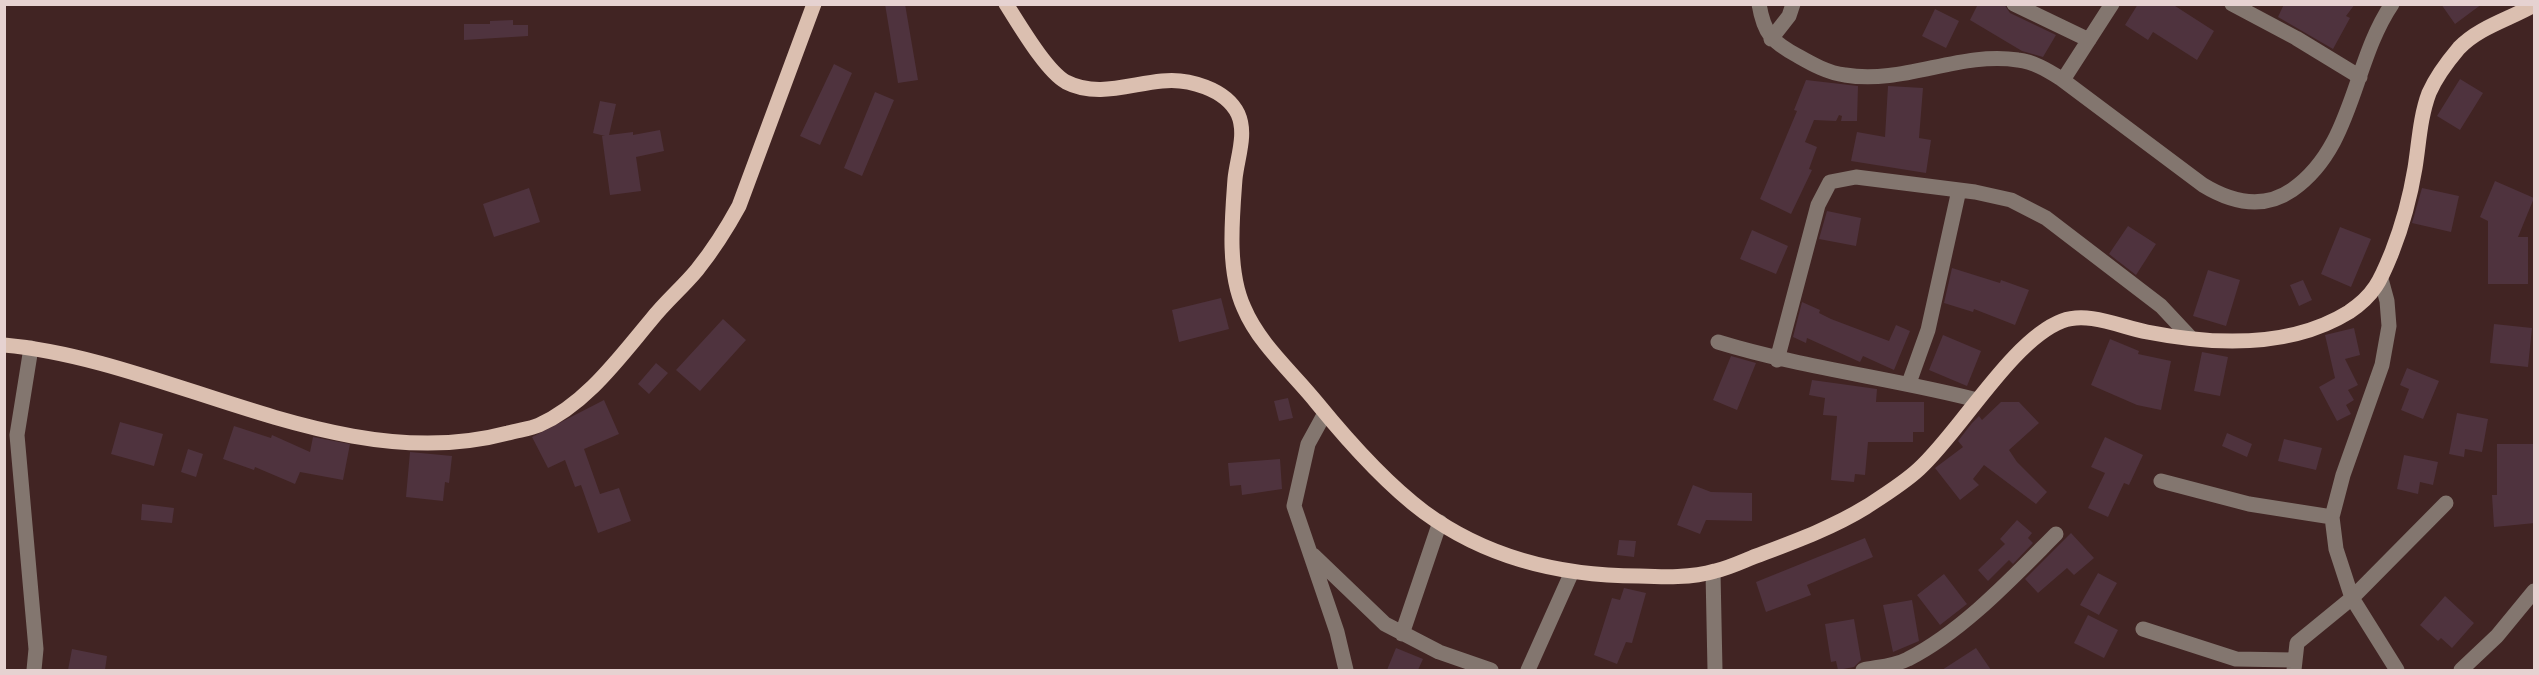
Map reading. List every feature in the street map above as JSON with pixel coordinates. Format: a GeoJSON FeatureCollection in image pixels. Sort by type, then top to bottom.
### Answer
{"type":"FeatureCollection","features":[{"type":"Feature","properties":{"kind":"main road"},"geometry":{"type":"LineString","coordinates":[[4,345],[75,355],[312,427],[362,436],[419,442],[462,441],[492,437],[539,424],[578,401],[696,271],[724,232],[740,206],[814,4]]}},
{"type":"Feature","properties":{"kind":"main road"},"geometry":{"type":"LineString","coordinates":[[1006,4],[1039,54],[1064,81],[1103,91],[1166,80],[1186,82],[1218,93],[1229,102],[1239,117],[1242,136],[1235,177],[1233,251],[1242,304],[1253,325],[1325,413],[1395,488],[1440,522],[1491,549],[1535,565],[1571,574],[1663,577],[1713,572],[1803,538],[1863,509],[1919,469],[1977,400],[2041,332],[2067,319],[2091,320],[2148,333],[2190,337],[2280,339],[2312,329],[2350,311],[2380,286],[2405,218],[2420,123],[2430,91],[2447,62],[2465,42],[2535,5]]}},
{"type":"Feature","properties":{"kind":"street"},"geometry":{"type":"LineString","coordinates":[[1759,4],[1762,24],[1771,39],[1818,66],[1845,75],[1893,75],[1964,61],[2017,59],[2038,65],[2063,80],[2203,185],[2224,198],[2257,202],[2281,198],[2308,179],[2326,157],[2337,137],[2376,33],[2392,4]]}},
{"type":"Feature","properties":{"kind":"street"},"geometry":{"type":"LineString","coordinates":[[1771,39],[1789,16],[1793,4]]}},
{"type":"Feature","properties":{"kind":"street"},"geometry":{"type":"LineString","coordinates":[[2014,4],[2089,40]]}},
{"type":"Feature","properties":{"kind":"street"},"geometry":{"type":"LineString","coordinates":[[2063,80],[2112,4]]}},
{"type":"Feature","properties":{"kind":"street"},"geometry":{"type":"LineString","coordinates":[[2232,4],[2360,77]]}},
{"type":"Feature","properties":{"kind":"street"},"geometry":{"type":"LineString","coordinates":[[1777,360],[1818,205],[1830,182],[1856,177],[1959,190],[2011,200],[2046,218],[2161,306],[2190,337]]}},
{"type":"Feature","properties":{"kind":"street"},"geometry":{"type":"LineString","coordinates":[[1909,383],[1928,330],[1959,190]]}},
{"type":"Feature","properties":{"kind":"street"},"geometry":{"type":"LineString","coordinates":[[2381,279],[2387,301],[2389,326],[2382,365],[2343,475],[2332,517],[2336,549],[2352,598],[2397,670]]}},
{"type":"Feature","properties":{"kind":"street"},"geometry":{"type":"LineString","coordinates":[[1718,342],[1777,360],[1909,383],[1977,400]]}},
{"type":"Feature","properties":{"kind":"street"},"geometry":{"type":"LineString","coordinates":[[31,348],[17,435],[36,649],[34,670]]}},
{"type":"Feature","properties":{"kind":"street"},"geometry":{"type":"LineString","coordinates":[[1325,413],[1308,444],[1294,506],[1337,632],[1346,670]]}},
{"type":"Feature","properties":{"kind":"street"},"geometry":{"type":"LineString","coordinates":[[2160,481],[2249,504],[2332,517]]}},
{"type":"Feature","properties":{"kind":"street"},"geometry":{"type":"LineString","coordinates":[[2144,629],[2236,659],[2294,665],[2297,643],[2352,598],[2446,503]]}},
{"type":"Feature","properties":{"kind":"street"},"geometry":{"type":"LineString","coordinates":[[1402,634],[1440,522]]}},
{"type":"Feature","properties":{"kind":"street"},"geometry":{"type":"LineString","coordinates":[[1863,670],[1907,660],[1956,626],[2008,581],[2056,534]]}},
{"type":"Feature","properties":{"kind":"street"},"geometry":{"type":"LineString","coordinates":[[1309,552],[1385,624],[1439,652],[1491,670]]}},
{"type":"Feature","properties":{"kind":"street"},"geometry":{"type":"LineString","coordinates":[[1713,572],[1715,670]]}},
{"type":"Feature","properties":{"kind":"street"},"geometry":{"type":"LineString","coordinates":[[1528,670],[1571,574]]}},
{"type":"Feature","properties":{"kind":"street"},"geometry":{"type":"LineString","coordinates":[[2461,670],[2497,636],[2535,591]]}},
{"type":"Feature","properties":{"kind":"building"},"geometry":{"type":"Polygon","coordinates":[[[885,4],[905,4],[918,80],[898,83],[885,4]]]}},
{"type":"Feature","properties":{"kind":"building"},"geometry":{"type":"Polygon","coordinates":[[[1978,4],[2004,4],[2010,13],[2056,35],[2043,57],[2022,51],[1970,20],[1978,4]]]}},
{"type":"Feature","properties":{"kind":"building"},"geometry":{"type":"Polygon","coordinates":[[[2138,4],[2172,4],[2214,31],[2197,60],[2153,32],[2148,40],[2125,25],[2138,4]]]}},
{"type":"Feature","properties":{"kind":"building"},"geometry":{"type":"Polygon","coordinates":[[[2284,4],[2355,4],[2346,16],[2350,18],[2333,49],[2278,17],[2284,4]]]}},
{"type":"Feature","properties":{"kind":"building"},"geometry":{"type":"Polygon","coordinates":[[[2441,4],[2482,4],[2455,24],[2441,4]]]}},
{"type":"Feature","properties":{"kind":"building"},"geometry":{"type":"Polygon","coordinates":[[[1935,9],[1959,21],[1946,48],[1922,36],[1935,9]]]}},
{"type":"Feature","properties":{"kind":"building"},"geometry":{"type":"Polygon","coordinates":[[[513,20],[513,25],[528,25],[528,36],[464,40],[464,24],[490,24],[490,21],[513,20]]]}},
{"type":"Feature","properties":{"kind":"building"},"geometry":{"type":"Polygon","coordinates":[[[834,64],[852,73],[820,145],[800,136],[834,64]]]}},
{"type":"Feature","properties":{"kind":"building"},"geometry":{"type":"Polygon","coordinates":[[[2460,79],[2483,93],[2460,130],[2437,116],[2460,79]]]}},
{"type":"Feature","properties":{"kind":"building"},"geometry":{"type":"Polygon","coordinates":[[[1806,80],[1858,86],[1857,121],[1841,121],[1842,116],[1839,115],[1836,121],[1814,120],[1805,142],[1817,147],[1809,169],[1812,170],[1791,214],[1760,199],[1797,111],[1794,110],[1806,80]]]}},
{"type":"Feature","properties":{"kind":"building"},"geometry":{"type":"Polygon","coordinates":[[[1888,86],[1923,88],[1919,138],[1931,140],[1926,173],[1851,161],[1857,132],[1885,137],[1888,86]]]}},
{"type":"Feature","properties":{"kind":"building"},"geometry":{"type":"Polygon","coordinates":[[[875,92],[894,100],[862,176],[844,168],[875,92]]]}},
{"type":"Feature","properties":{"kind":"building"},"geometry":{"type":"Polygon","coordinates":[[[600,101],[616,104],[609,135],[633,132],[633,135],[660,130],[664,151],[636,157],[641,191],[610,195],[602,136],[605,136],[593,133],[600,101]]]}},
{"type":"Feature","properties":{"kind":"building"},"geometry":{"type":"Polygon","coordinates":[[[2495,181],[2534,198],[2518,237],[2528,237],[2528,284],[2488,284],[2488,221],[2480,217],[2495,181]]]}},
{"type":"Feature","properties":{"kind":"building"},"geometry":{"type":"Polygon","coordinates":[[[529,188],[540,222],[494,237],[483,204],[529,188]]]}},
{"type":"Feature","properties":{"kind":"building"},"geometry":{"type":"Polygon","coordinates":[[[2422,188],[2459,196],[2451,232],[2412,223],[2422,188]]]}},
{"type":"Feature","properties":{"kind":"building"},"geometry":{"type":"Polygon","coordinates":[[[1827,211],[1861,218],[1856,246],[1819,239],[1827,211]]]}},
{"type":"Feature","properties":{"kind":"building"},"geometry":{"type":"Polygon","coordinates":[[[2128,226],[2156,244],[2136,275],[2109,254],[2128,226]]]}},
{"type":"Feature","properties":{"kind":"building"},"geometry":{"type":"Polygon","coordinates":[[[2340,227],[2371,239],[2351,287],[2321,274],[2340,227]]]}},
{"type":"Feature","properties":{"kind":"building"},"geometry":{"type":"Polygon","coordinates":[[[1752,230],[1788,246],[1776,274],[1740,259],[1752,230]]]}},
{"type":"Feature","properties":{"kind":"building"},"geometry":{"type":"Polygon","coordinates":[[[1952,268],[2000,283],[2001,280],[2029,290],[2015,325],[1974,309],[1973,312],[1944,303],[1952,268]]]}},
{"type":"Feature","properties":{"kind":"building"},"geometry":{"type":"Polygon","coordinates":[[[2208,270],[2240,280],[2226,326],[2193,316],[2208,270]]]}},
{"type":"Feature","properties":{"kind":"building"},"geometry":{"type":"Polygon","coordinates":[[[2303,280],[2312,300],[2299,306],[2290,285],[2303,280]]]}},
{"type":"Feature","properties":{"kind":"building"},"geometry":{"type":"Polygon","coordinates":[[[1221,298],[1229,329],[1179,342],[1172,310],[1221,298]]]}},
{"type":"Feature","properties":{"kind":"building"},"geometry":{"type":"Polygon","coordinates":[[[1802,302],[1820,310],[1819,313],[1831,319],[1889,341],[1896,325],[1910,331],[1894,370],[1863,356],[1860,362],[1807,338],[1806,343],[1793,337],[1802,302]]]}},
{"type":"Feature","properties":{"kind":"building"},"geometry":{"type":"Polygon","coordinates":[[[723,319],[746,340],[700,391],[676,370],[723,319]]]}},
{"type":"Feature","properties":{"kind":"building"},"geometry":{"type":"Polygon","coordinates":[[[2494,324],[2532,328],[2528,367],[2490,363],[2494,324]]]}},
{"type":"Feature","properties":{"kind":"building"},"geometry":{"type":"Polygon","coordinates":[[[2354,328],[2360,355],[2345,359],[2358,385],[2348,390],[2354,400],[2346,405],[2351,414],[2337,421],[2319,387],[2335,378],[2325,335],[2354,328]]]}},
{"type":"Feature","properties":{"kind":"building"},"geometry":{"type":"Polygon","coordinates":[[[1943,335],[1981,351],[1967,386],[1929,370],[1943,335]]]}},
{"type":"Feature","properties":{"kind":"building"},"geometry":{"type":"Polygon","coordinates":[[[2110,339],[2139,351],[2138,354],[2171,361],[2161,410],[2137,405],[2091,385],[2110,339]]]}},
{"type":"Feature","properties":{"kind":"building"},"geometry":{"type":"Polygon","coordinates":[[[2202,352],[2228,357],[2220,396],[2194,391],[2202,352]]]}},
{"type":"Feature","properties":{"kind":"building"},"geometry":{"type":"Polygon","coordinates":[[[1731,356],[1756,363],[1737,410],[1713,400],[1731,356]]]}},
{"type":"Feature","properties":{"kind":"building"},"geometry":{"type":"Polygon","coordinates":[[[656,363],[668,373],[649,394],[638,384],[656,363]]]}},
{"type":"Feature","properties":{"kind":"building"},"geometry":{"type":"Polygon","coordinates":[[[2407,368],[2439,381],[2423,419],[2401,410],[2409,389],[2400,385],[2407,368]]]}},
{"type":"Feature","properties":{"kind":"building"},"geometry":{"type":"Polygon","coordinates":[[[1812,380],[1877,389],[1876,402],[1924,402],[1924,432],[1913,432],[1913,442],[1868,442],[1865,475],[1855,474],[1854,482],[1831,480],[1837,416],[1823,415],[1825,398],[1809,395],[1812,380]]]}},
{"type":"Feature","properties":{"kind":"building"},"geometry":{"type":"Polygon","coordinates":[[[1288,398],[1293,418],[1279,421],[1274,401],[1288,398]]]}},
{"type":"Feature","properties":{"kind":"building"},"geometry":{"type":"Polygon","coordinates":[[[604,400],[619,434],[584,449],[600,494],[619,488],[631,521],[598,533],[581,485],[575,487],[565,460],[548,468],[532,437],[604,400]]]}},
{"type":"Feature","properties":{"kind":"building"},"geometry":{"type":"Polygon","coordinates":[[[2001,402],[2019,402],[2039,423],[2009,450],[2017,462],[2047,492],[2036,504],[1984,465],[1973,479],[1979,485],[1960,500],[1935,468],[1963,447],[1958,441],[1979,416],[1982,420],[2001,402]]]}},
{"type":"Feature","properties":{"kind":"building"},"geometry":{"type":"Polygon","coordinates":[[[2457,413],[2488,419],[2482,452],[2465,449],[2464,457],[2449,454],[2457,413]]]}},
{"type":"Feature","properties":{"kind":"building"},"geometry":{"type":"Polygon","coordinates":[[[120,422],[163,434],[154,466],[111,454],[120,422]]]}},
{"type":"Feature","properties":{"kind":"building"},"geometry":{"type":"Polygon","coordinates":[[[234,426],[271,438],[272,435],[310,452],[313,437],[350,444],[343,480],[300,472],[295,484],[255,467],[254,470],[223,459],[234,426]]]}},
{"type":"Feature","properties":{"kind":"building"},"geometry":{"type":"Polygon","coordinates":[[[2227,433],[2252,444],[2247,457],[2222,446],[2227,433]]]}},
{"type":"Feature","properties":{"kind":"building"},"geometry":{"type":"Polygon","coordinates":[[[2105,437],[2143,455],[2129,485],[2124,483],[2108,517],[2088,508],[2105,473],[2091,467],[2105,437]]]}},
{"type":"Feature","properties":{"kind":"building"},"geometry":{"type":"Polygon","coordinates":[[[2284,439],[2322,448],[2316,470],[2278,461],[2284,439]]]}},
{"type":"Feature","properties":{"kind":"building"},"geometry":{"type":"Polygon","coordinates":[[[2497,444],[2533,444],[2535,523],[2494,527],[2492,495],[2497,495],[2497,444]]]}},
{"type":"Feature","properties":{"kind":"building"},"geometry":{"type":"Polygon","coordinates":[[[188,449],[203,454],[196,477],[181,472],[188,449]]]}},
{"type":"Feature","properties":{"kind":"building"},"geometry":{"type":"Polygon","coordinates":[[[410,452],[452,456],[449,483],[445,482],[443,501],[406,497],[410,452]]]}},
{"type":"Feature","properties":{"kind":"building"},"geometry":{"type":"Polygon","coordinates":[[[2404,455],[2438,462],[2433,485],[2420,482],[2418,494],[2397,489],[2404,455]]]}},
{"type":"Feature","properties":{"kind":"building"},"geometry":{"type":"Polygon","coordinates":[[[1280,459],[1282,489],[1242,495],[1241,485],[1230,486],[1228,463],[1280,459]]]}},
{"type":"Feature","properties":{"kind":"building"},"geometry":{"type":"Polygon","coordinates":[[[1693,485],[1711,492],[1752,493],[1752,521],[1706,520],[1700,534],[1677,525],[1693,485]]]}},
{"type":"Feature","properties":{"kind":"building"},"geometry":{"type":"Polygon","coordinates":[[[142,504],[174,508],[172,523],[141,520],[142,504]]]}},
{"type":"Feature","properties":{"kind":"building"},"geometry":{"type":"Polygon","coordinates":[[[2017,520],[2032,533],[2028,538],[2033,543],[2013,564],[2009,560],[1988,581],[1978,570],[2005,544],[2000,539],[2017,520]]]}},
{"type":"Feature","properties":{"kind":"building"},"geometry":{"type":"Polygon","coordinates":[[[2071,533],[2094,558],[2074,575],[2067,568],[2038,593],[2025,579],[2071,533]]]}},
{"type":"Feature","properties":{"kind":"building"},"geometry":{"type":"Polygon","coordinates":[[[1865,538],[1873,557],[1807,585],[1811,595],[1766,612],[1756,582],[1865,538]]]}},
{"type":"Feature","properties":{"kind":"building"},"geometry":{"type":"Polygon","coordinates":[[[1619,540],[1636,541],[1634,557],[1617,555],[1619,540]]]}},
{"type":"Feature","properties":{"kind":"building"},"geometry":{"type":"Polygon","coordinates":[[[2098,573],[2117,583],[2099,615],[2080,605],[2098,573]]]}},
{"type":"Feature","properties":{"kind":"building"},"geometry":{"type":"Polygon","coordinates":[[[1944,574],[1967,604],[1940,625],[1917,595],[1944,574]]]}},
{"type":"Feature","properties":{"kind":"building"},"geometry":{"type":"Polygon","coordinates":[[[1624,588],[1646,593],[1632,643],[1626,642],[1617,664],[1594,655],[1612,598],[1620,600],[1624,588]]]}},
{"type":"Feature","properties":{"kind":"building"},"geometry":{"type":"Polygon","coordinates":[[[2445,596],[2474,623],[2452,648],[2441,638],[2438,641],[2420,625],[2445,596]]]}},
{"type":"Feature","properties":{"kind":"building"},"geometry":{"type":"Polygon","coordinates":[[[1912,600],[1919,641],[1893,652],[1883,605],[1912,600]]]}},
{"type":"Feature","properties":{"kind":"building"},"geometry":{"type":"Polygon","coordinates":[[[2088,615],[2118,630],[2104,658],[2074,643],[2088,615]]]}},
{"type":"Feature","properties":{"kind":"building"},"geometry":{"type":"Polygon","coordinates":[[[1854,619],[1861,660],[1854,667],[1838,670],[1836,661],[1831,662],[1825,624],[1854,619]]]}},
{"type":"Feature","properties":{"kind":"building"},"geometry":{"type":"Polygon","coordinates":[[[1396,648],[1423,659],[1418,670],[1387,670],[1396,648]]]}},
{"type":"Feature","properties":{"kind":"building"},"geometry":{"type":"Polygon","coordinates":[[[1976,648],[1991,670],[1942,670],[1976,648]]]}},
{"type":"Feature","properties":{"kind":"building"},"geometry":{"type":"Polygon","coordinates":[[[72,649],[107,656],[105,670],[68,670],[72,649]]]}}]}
